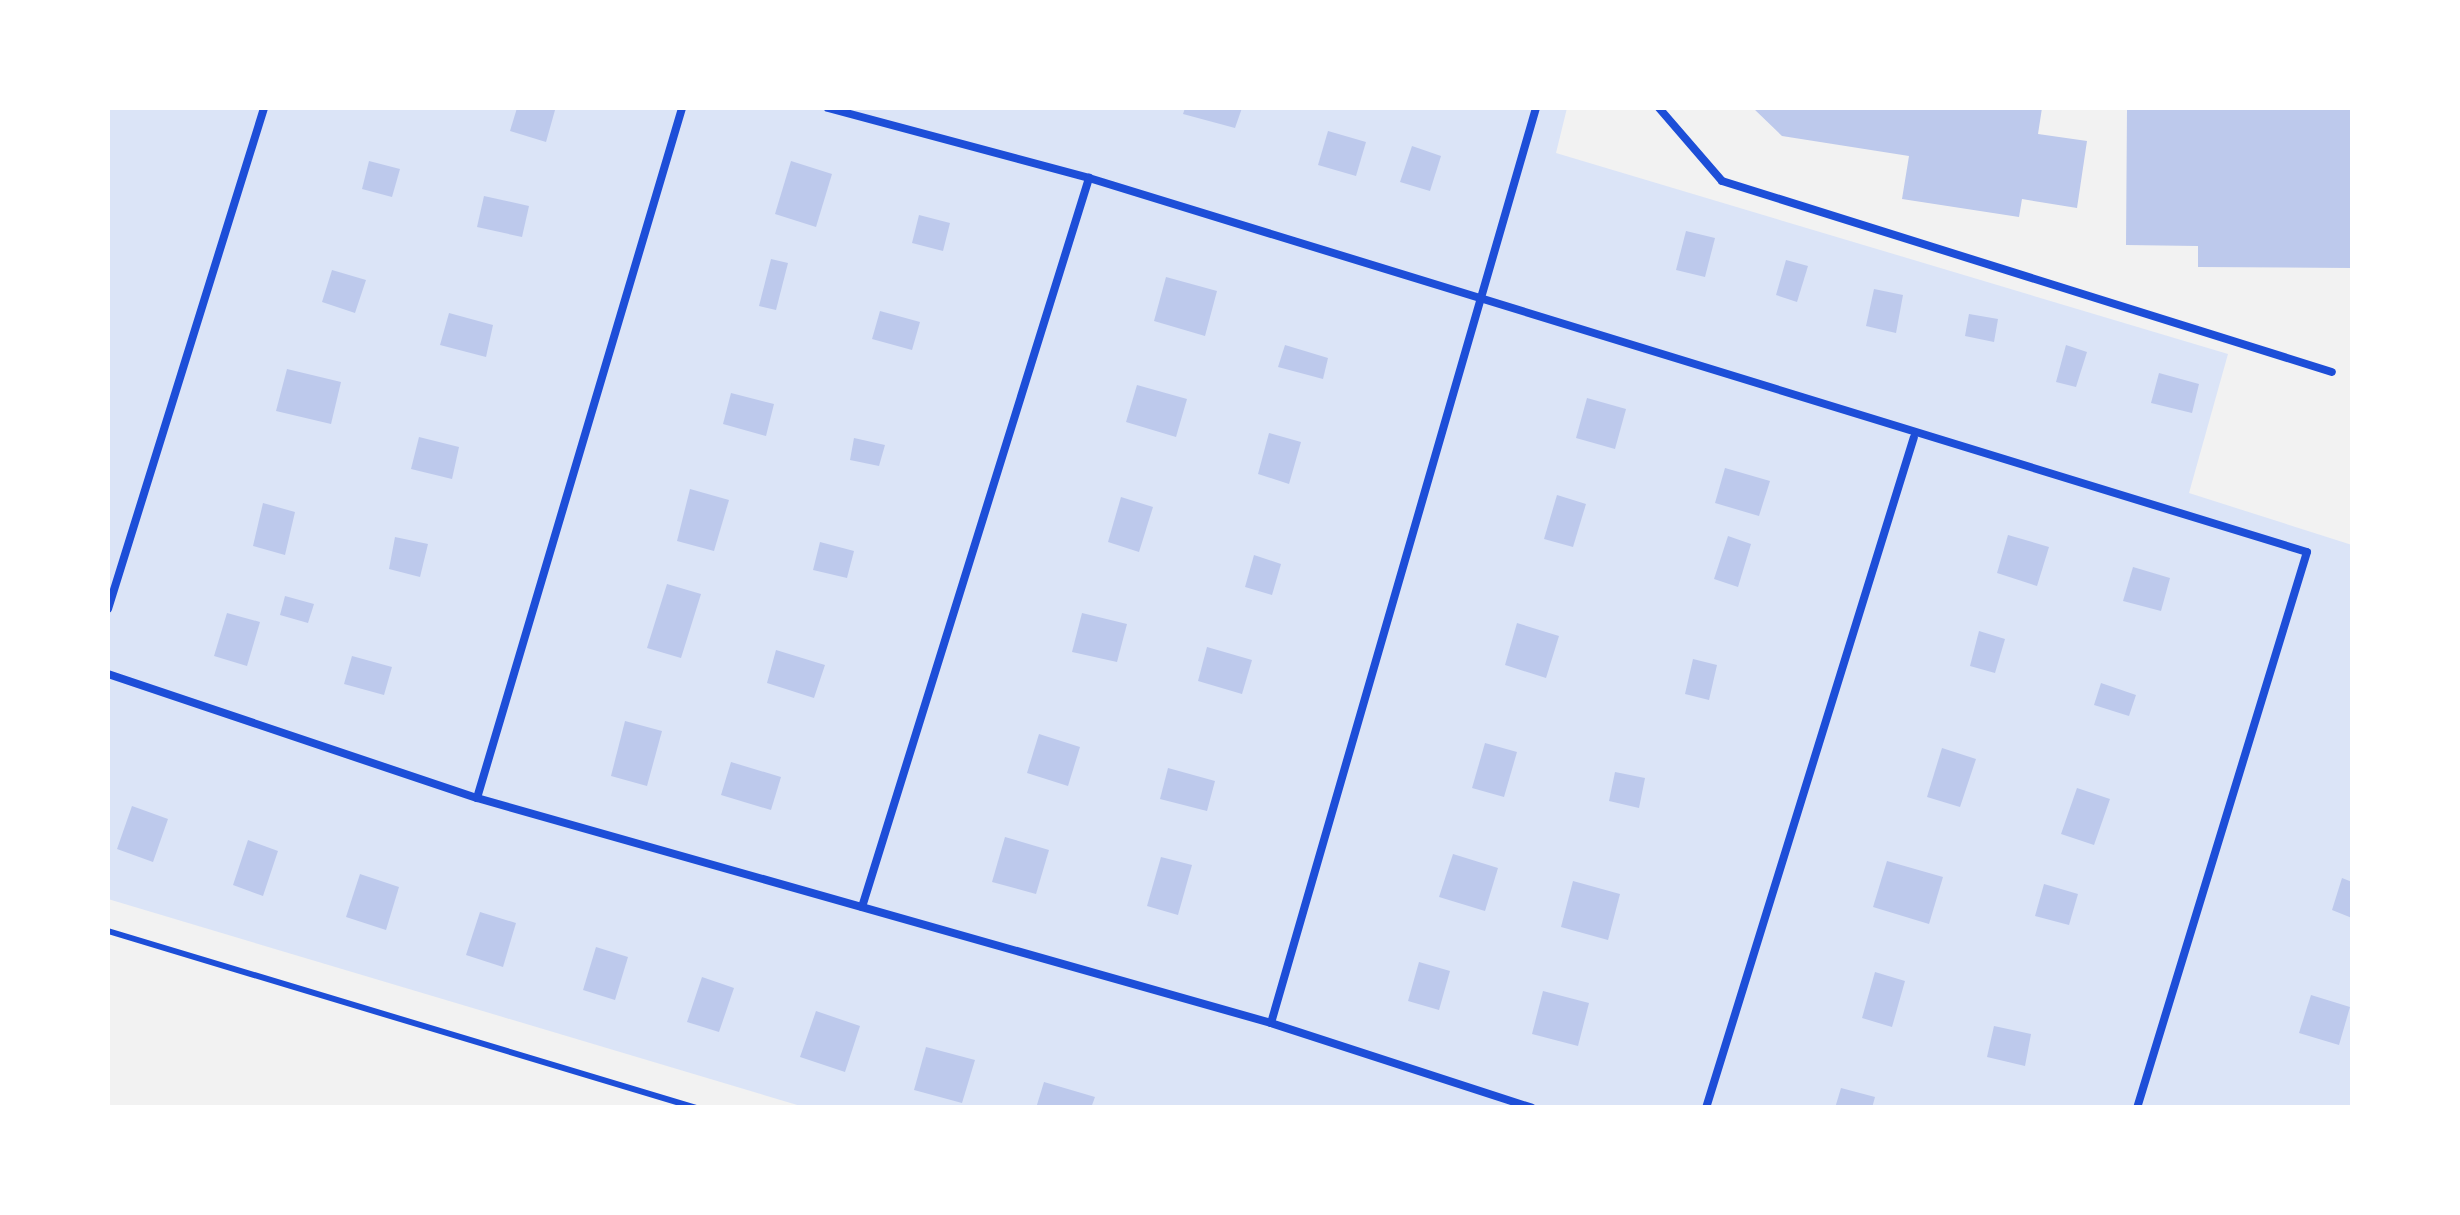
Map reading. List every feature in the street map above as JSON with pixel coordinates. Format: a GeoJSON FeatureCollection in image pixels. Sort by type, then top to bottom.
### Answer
{"type":"FeatureCollection","features":[{"type":"Feature","properties":{"kind":"lane"},"geometry":{"type":"LineString","coordinates":[[108,609],[264,108]]}},
{"type":"Feature","properties":{"kind":"lane"},"geometry":{"type":"LineString","coordinates":[[476,798],[682,108]]}},
{"type":"Feature","properties":{"kind":"lane"},"geometry":{"type":"LineString","coordinates":[[828,108],[1090,178],[1914,437],[2307,552],[2138,1108]]}},
{"type":"Feature","properties":{"kind":"lane"},"geometry":{"type":"LineString","coordinates":[[1271,1023],[1536,108]]}},
{"type":"Feature","properties":{"kind":"lane"},"geometry":{"type":"LineString","coordinates":[[1659,108],[1722,181],[2332,372]]}},
{"type":"Feature","properties":{"kind":"lane"},"geometry":{"type":"LineString","coordinates":[[862,907],[1090,178]]}},
{"type":"Feature","properties":{"kind":"lane"},"geometry":{"type":"LineString","coordinates":[[1706,1108],[1914,437]]}},
{"type":"Feature","properties":{"kind":"lane"},"geometry":{"type":"LineString","coordinates":[[108,674],[476,798],[1271,1023],[1532,1108]]}},
{"type":"Feature","properties":{"kind":"path"},"geometry":{"type":"LineString","coordinates":[[108,930],[696,1108]]}},
{"type":"Feature","properties":{"kind":"shaded area"},"geometry":{"type":"Polygon","coordinates":[[[108,108],[1567,108],[1556,153],[2228,354],[2189,493],[2352,545],[2352,1107],[804,1107],[108,899],[108,108]]]}},
{"type":"Feature","properties":{"kind":"building"},"geometry":{"type":"Polygon","coordinates":[[[517,108],[555,110],[546,142],[510,131],[517,108]]]}},
{"type":"Feature","properties":{"kind":"building"},"geometry":{"type":"Polygon","coordinates":[[[1185,108],[1242,108],[1235,128],[1183,114],[1185,108]]]}},
{"type":"Feature","properties":{"kind":"building"},"geometry":{"type":"Polygon","coordinates":[[[1753,108],[2042,108],[2038,134],[2087,141],[2077,208],[2022,199],[2019,217],[1902,199],[1909,156],[1782,136],[1753,108]]]}},
{"type":"Feature","properties":{"kind":"building"},"geometry":{"type":"Polygon","coordinates":[[[2127,108],[2352,108],[2352,268],[2198,267],[2198,246],[2126,245],[2127,108]]]}},
{"type":"Feature","properties":{"kind":"building"},"geometry":{"type":"Polygon","coordinates":[[[1328,131],[1366,142],[1356,176],[1318,165],[1328,131]]]}},
{"type":"Feature","properties":{"kind":"building"},"geometry":{"type":"Polygon","coordinates":[[[1412,146],[1441,156],[1430,191],[1400,182],[1412,146]]]}},
{"type":"Feature","properties":{"kind":"building"},"geometry":{"type":"Polygon","coordinates":[[[369,161],[400,169],[392,197],[362,189],[369,161]]]}},
{"type":"Feature","properties":{"kind":"building"},"geometry":{"type":"Polygon","coordinates":[[[791,161],[832,174],[816,227],[775,214],[791,161]]]}},
{"type":"Feature","properties":{"kind":"building"},"geometry":{"type":"Polygon","coordinates":[[[484,196],[529,206],[522,237],[477,227],[484,196]]]}},
{"type":"Feature","properties":{"kind":"building"},"geometry":{"type":"Polygon","coordinates":[[[919,215],[950,223],[943,251],[912,243],[919,215]]]}},
{"type":"Feature","properties":{"kind":"building"},"geometry":{"type":"Polygon","coordinates":[[[1686,231],[1715,238],[1705,277],[1676,270],[1686,231]]]}},
{"type":"Feature","properties":{"kind":"building"},"geometry":{"type":"Polygon","coordinates":[[[771,259],[788,263],[776,310],[759,306],[771,259]]]}},
{"type":"Feature","properties":{"kind":"building"},"geometry":{"type":"Polygon","coordinates":[[[1786,260],[1808,266],[1797,302],[1776,295],[1786,260]]]}},
{"type":"Feature","properties":{"kind":"building"},"geometry":{"type":"Polygon","coordinates":[[[332,270],[366,280],[355,313],[322,302],[332,270]]]}},
{"type":"Feature","properties":{"kind":"building"},"geometry":{"type":"Polygon","coordinates":[[[1166,277],[1217,291],[1205,336],[1154,321],[1166,277]]]}},
{"type":"Feature","properties":{"kind":"building"},"geometry":{"type":"Polygon","coordinates":[[[1874,289],[1903,295],[1896,333],[1866,326],[1874,289]]]}},
{"type":"Feature","properties":{"kind":"building"},"geometry":{"type":"Polygon","coordinates":[[[880,311],[920,322],[912,350],[872,339],[880,311]]]}},
{"type":"Feature","properties":{"kind":"building"},"geometry":{"type":"Polygon","coordinates":[[[449,313],[493,325],[486,357],[440,345],[449,313]]]}},
{"type":"Feature","properties":{"kind":"building"},"geometry":{"type":"Polygon","coordinates":[[[1969,314],[1998,319],[1994,342],[1965,336],[1969,314]]]}},
{"type":"Feature","properties":{"kind":"building"},"geometry":{"type":"Polygon","coordinates":[[[1285,345],[1328,358],[1323,379],[1278,367],[1285,345]]]}},
{"type":"Feature","properties":{"kind":"building"},"geometry":{"type":"Polygon","coordinates":[[[2066,345],[2087,352],[2076,387],[2056,382],[2066,345]]]}},
{"type":"Feature","properties":{"kind":"building"},"geometry":{"type":"Polygon","coordinates":[[[287,369],[341,382],[331,424],[276,411],[287,369]]]}},
{"type":"Feature","properties":{"kind":"building"},"geometry":{"type":"Polygon","coordinates":[[[2159,373],[2199,384],[2192,413],[2151,403],[2159,373]]]}},
{"type":"Feature","properties":{"kind":"building"},"geometry":{"type":"Polygon","coordinates":[[[1137,385],[1187,399],[1176,437],[1126,422],[1137,385]]]}},
{"type":"Feature","properties":{"kind":"building"},"geometry":{"type":"Polygon","coordinates":[[[731,393],[774,404],[766,436],[723,424],[731,393]]]}},
{"type":"Feature","properties":{"kind":"building"},"geometry":{"type":"Polygon","coordinates":[[[1587,398],[1626,409],[1615,449],[1576,438],[1587,398]]]}},
{"type":"Feature","properties":{"kind":"building"},"geometry":{"type":"Polygon","coordinates":[[[1269,433],[1301,442],[1289,484],[1258,474],[1269,433]]]}},
{"type":"Feature","properties":{"kind":"building"},"geometry":{"type":"Polygon","coordinates":[[[419,437],[459,447],[452,479],[411,469],[419,437]]]}},
{"type":"Feature","properties":{"kind":"building"},"geometry":{"type":"Polygon","coordinates":[[[854,438],[885,445],[879,466],[850,460],[854,438]]]}},
{"type":"Feature","properties":{"kind":"building"},"geometry":{"type":"Polygon","coordinates":[[[1725,468],[1770,481],[1759,516],[1715,503],[1725,468]]]}},
{"type":"Feature","properties":{"kind":"building"},"geometry":{"type":"Polygon","coordinates":[[[690,489],[729,500],[714,551],[677,541],[690,489]]]}},
{"type":"Feature","properties":{"kind":"building"},"geometry":{"type":"Polygon","coordinates":[[[1557,495],[1586,504],[1573,547],[1544,539],[1557,495]]]}},
{"type":"Feature","properties":{"kind":"building"},"geometry":{"type":"Polygon","coordinates":[[[1121,497],[1153,507],[1139,552],[1108,542],[1121,497]]]}},
{"type":"Feature","properties":{"kind":"building"},"geometry":{"type":"Polygon","coordinates":[[[263,503],[295,512],[285,555],[253,546],[263,503]]]}},
{"type":"Feature","properties":{"kind":"building"},"geometry":{"type":"Polygon","coordinates":[[[2008,535],[2049,547],[2037,586],[1997,573],[2008,535]]]}},
{"type":"Feature","properties":{"kind":"building"},"geometry":{"type":"Polygon","coordinates":[[[1728,536],[1751,544],[1738,587],[1714,579],[1728,536]]]}},
{"type":"Feature","properties":{"kind":"building"},"geometry":{"type":"Polygon","coordinates":[[[395,537],[428,544],[420,577],[389,569],[395,537]]]}},
{"type":"Feature","properties":{"kind":"building"},"geometry":{"type":"Polygon","coordinates":[[[820,542],[854,551],[847,578],[813,570],[820,542]]]}},
{"type":"Feature","properties":{"kind":"building"},"geometry":{"type":"Polygon","coordinates":[[[1254,555],[1281,564],[1272,595],[1245,587],[1254,555]]]}},
{"type":"Feature","properties":{"kind":"building"},"geometry":{"type":"Polygon","coordinates":[[[2133,567],[2170,578],[2161,611],[2123,601],[2133,567]]]}},
{"type":"Feature","properties":{"kind":"building"},"geometry":{"type":"Polygon","coordinates":[[[667,584],[701,594],[681,658],[647,648],[667,584]]]}},
{"type":"Feature","properties":{"kind":"building"},"geometry":{"type":"Polygon","coordinates":[[[285,596],[314,604],[308,623],[280,615],[285,596]]]}},
{"type":"Feature","properties":{"kind":"building"},"geometry":{"type":"Polygon","coordinates":[[[227,613],[260,622],[247,666],[214,656],[227,613]]]}},
{"type":"Feature","properties":{"kind":"building"},"geometry":{"type":"Polygon","coordinates":[[[1082,613],[1127,624],[1117,662],[1072,652],[1082,613]]]}},
{"type":"Feature","properties":{"kind":"building"},"geometry":{"type":"Polygon","coordinates":[[[1517,623],[1559,636],[1546,678],[1505,665],[1517,623]]]}},
{"type":"Feature","properties":{"kind":"building"},"geometry":{"type":"Polygon","coordinates":[[[1979,631],[2005,639],[1995,673],[1970,666],[1979,631]]]}},
{"type":"Feature","properties":{"kind":"building"},"geometry":{"type":"Polygon","coordinates":[[[1207,647],[1252,660],[1242,694],[1198,681],[1207,647]]]}},
{"type":"Feature","properties":{"kind":"building"},"geometry":{"type":"Polygon","coordinates":[[[776,650],[825,665],[814,698],[767,683],[776,650]]]}},
{"type":"Feature","properties":{"kind":"building"},"geometry":{"type":"Polygon","coordinates":[[[352,656],[392,667],[384,695],[344,684],[352,656]]]}},
{"type":"Feature","properties":{"kind":"building"},"geometry":{"type":"Polygon","coordinates":[[[1693,659],[1717,665],[1709,700],[1685,694],[1693,659]]]}},
{"type":"Feature","properties":{"kind":"building"},"geometry":{"type":"Polygon","coordinates":[[[2101,683],[2136,695],[2129,716],[2094,705],[2101,683]]]}},
{"type":"Feature","properties":{"kind":"building"},"geometry":{"type":"Polygon","coordinates":[[[625,721],[662,731],[647,786],[611,776],[625,721]]]}},
{"type":"Feature","properties":{"kind":"building"},"geometry":{"type":"Polygon","coordinates":[[[1039,734],[1080,747],[1068,786],[1027,773],[1039,734]]]}},
{"type":"Feature","properties":{"kind":"building"},"geometry":{"type":"Polygon","coordinates":[[[1485,743],[1517,752],[1504,797],[1472,788],[1485,743]]]}},
{"type":"Feature","properties":{"kind":"building"},"geometry":{"type":"Polygon","coordinates":[[[1942,748],[1976,759],[1960,807],[1927,797],[1942,748]]]}},
{"type":"Feature","properties":{"kind":"building"},"geometry":{"type":"Polygon","coordinates":[[[731,762],[781,777],[771,810],[721,795],[731,762]]]}},
{"type":"Feature","properties":{"kind":"building"},"geometry":{"type":"Polygon","coordinates":[[[1168,768],[1215,781],[1207,811],[1160,799],[1168,768]]]}},
{"type":"Feature","properties":{"kind":"building"},"geometry":{"type":"Polygon","coordinates":[[[1615,772],[1645,778],[1639,808],[1609,801],[1615,772]]]}},
{"type":"Feature","properties":{"kind":"building"},"geometry":{"type":"Polygon","coordinates":[[[2077,788],[2110,799],[2094,845],[2061,834],[2077,788]]]}},
{"type":"Feature","properties":{"kind":"building"},"geometry":{"type":"Polygon","coordinates":[[[132,806],[168,819],[153,862],[117,849],[132,806]]]}},
{"type":"Feature","properties":{"kind":"building"},"geometry":{"type":"Polygon","coordinates":[[[1005,837],[1049,850],[1036,894],[992,882],[1005,837]]]}},
{"type":"Feature","properties":{"kind":"building"},"geometry":{"type":"Polygon","coordinates":[[[248,840],[278,851],[263,896],[233,885],[248,840]]]}},
{"type":"Feature","properties":{"kind":"building"},"geometry":{"type":"Polygon","coordinates":[[[1453,854],[1498,868],[1485,911],[1439,897],[1453,854]]]}},
{"type":"Feature","properties":{"kind":"building"},"geometry":{"type":"Polygon","coordinates":[[[1161,857],[1192,865],[1178,915],[1147,906],[1161,857]]]}},
{"type":"Feature","properties":{"kind":"building"},"geometry":{"type":"Polygon","coordinates":[[[1887,861],[1943,877],[1929,924],[1873,907],[1887,861]]]}},
{"type":"Feature","properties":{"kind":"building"},"geometry":{"type":"Polygon","coordinates":[[[360,874],[399,887],[386,930],[346,917],[360,874]]]}},
{"type":"Feature","properties":{"kind":"building"},"geometry":{"type":"Polygon","coordinates":[[[2342,878],[2352,882],[2352,918],[2332,910],[2342,878]]]}},
{"type":"Feature","properties":{"kind":"building"},"geometry":{"type":"Polygon","coordinates":[[[1573,881],[1620,894],[1608,940],[1561,927],[1573,881]]]}},
{"type":"Feature","properties":{"kind":"building"},"geometry":{"type":"Polygon","coordinates":[[[2044,884],[2078,894],[2069,925],[2035,916],[2044,884]]]}},
{"type":"Feature","properties":{"kind":"building"},"geometry":{"type":"Polygon","coordinates":[[[480,912],[516,923],[503,967],[466,955],[480,912]]]}},
{"type":"Feature","properties":{"kind":"building"},"geometry":{"type":"Polygon","coordinates":[[[596,947],[628,957],[615,1000],[583,990],[596,947]]]}},
{"type":"Feature","properties":{"kind":"building"},"geometry":{"type":"Polygon","coordinates":[[[1419,962],[1450,971],[1439,1010],[1408,1001],[1419,962]]]}},
{"type":"Feature","properties":{"kind":"building"},"geometry":{"type":"Polygon","coordinates":[[[1875,972],[1905,981],[1892,1027],[1862,1018],[1875,972]]]}},
{"type":"Feature","properties":{"kind":"building"},"geometry":{"type":"Polygon","coordinates":[[[702,977],[734,988],[719,1032],[687,1022],[702,977]]]}},
{"type":"Feature","properties":{"kind":"building"},"geometry":{"type":"Polygon","coordinates":[[[1543,991],[1589,1003],[1578,1046],[1532,1034],[1543,991]]]}},
{"type":"Feature","properties":{"kind":"building"},"geometry":{"type":"Polygon","coordinates":[[[2311,995],[2350,1007],[2339,1045],[2299,1033],[2311,995]]]}},
{"type":"Feature","properties":{"kind":"building"},"geometry":{"type":"Polygon","coordinates":[[[816,1011],[860,1026],[845,1072],[800,1057],[816,1011]]]}},
{"type":"Feature","properties":{"kind":"building"},"geometry":{"type":"Polygon","coordinates":[[[1994,1026],[2031,1034],[2025,1066],[1987,1057],[1994,1026]]]}},
{"type":"Feature","properties":{"kind":"building"},"geometry":{"type":"Polygon","coordinates":[[[926,1047],[975,1060],[962,1103],[914,1090],[926,1047]]]}},
{"type":"Feature","properties":{"kind":"building"},"geometry":{"type":"Polygon","coordinates":[[[1044,1082],[1095,1097],[1091,1108],[1036,1108],[1044,1082]]]}},
{"type":"Feature","properties":{"kind":"building"},"geometry":{"type":"Polygon","coordinates":[[[1841,1088],[1875,1097],[1872,1108],[1835,1108],[1841,1088]]]}}]}
